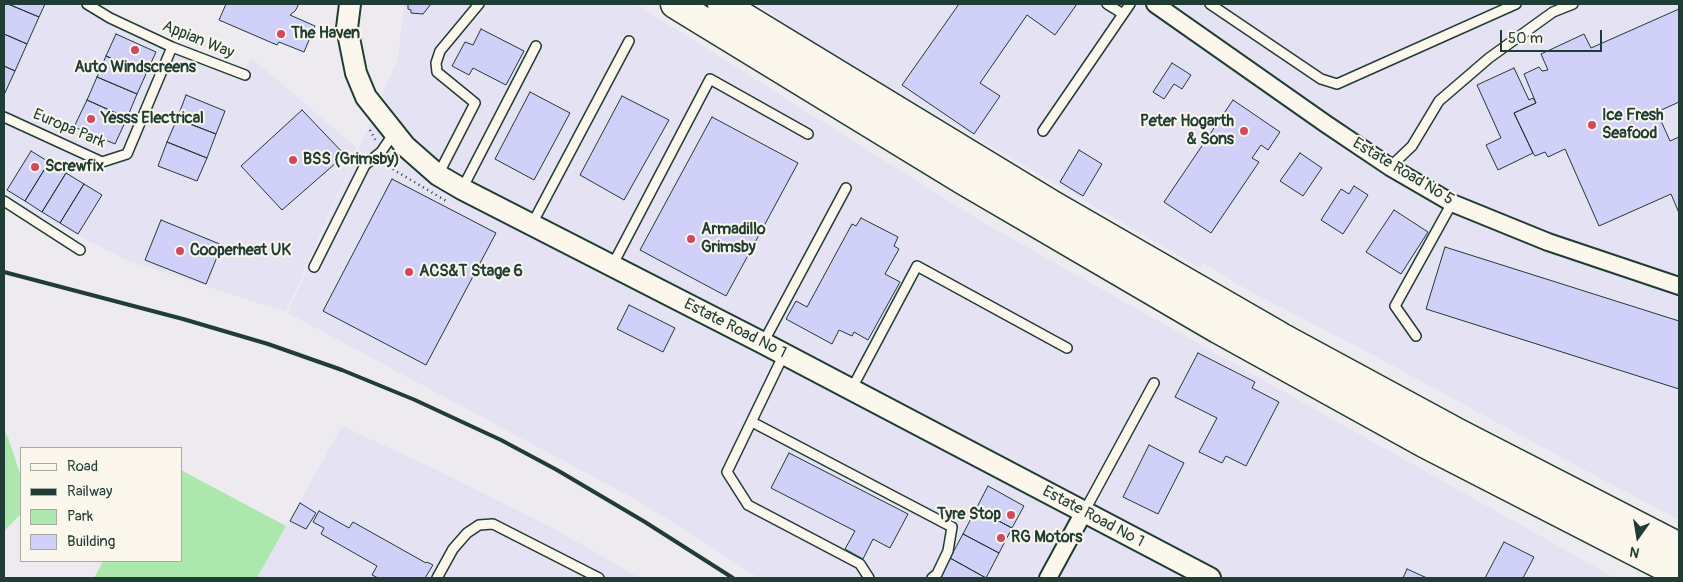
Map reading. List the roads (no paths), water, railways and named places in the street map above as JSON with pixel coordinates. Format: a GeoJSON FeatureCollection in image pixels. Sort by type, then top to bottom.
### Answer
{"type":"FeatureCollection","features":[{"type":"Feature","properties":{"kind":"highway"},"geometry":{"type":"LineString","coordinates":[[675,4],[971,184],[1218,329],[1449,456],[1679,574]]}},
{"type":"Feature","properties":{"kind":"highway"},"geometry":{"type":"LineString","coordinates":[[722,4],[1054,206],[1280,337],[1458,433],[1679,547]]}},
{"type":"Feature","properties":{"kind":"street","name":"Estate Road No 1"},"geometry":{"type":"LineString","coordinates":[[350,4],[347,28],[356,73],[366,97],[394,133],[418,158],[438,174],[462,189],[763,343],[1210,578]]}},
{"type":"Feature","properties":{"kind":"street","name":"Estate Road No 5"},"geometry":{"type":"LineString","coordinates":[[1155,4],[1390,167],[1452,203],[1548,242],[1679,286]]}},
{"type":"Feature","properties":{"kind":"street"},"geometry":{"type":"LineString","coordinates":[[1048,578],[1084,512]]}},
{"type":"Feature","properties":{"kind":"lane","name":"Appian Way"},"geometry":{"type":"LineString","coordinates":[[87,4],[110,18],[172,47],[245,75]]}},
{"type":"Feature","properties":{"kind":"lane"},"geometry":{"type":"LineString","coordinates":[[438,174],[475,102],[437,72],[436,63],[440,52],[478,4]]}},
{"type":"Feature","properties":{"kind":"lane"},"geometry":{"type":"LineString","coordinates":[[1107,4],[1123,14]]}},
{"type":"Feature","properties":{"kind":"lane"},"geometry":{"type":"LineString","coordinates":[[1043,131],[1130,4]]}},
{"type":"Feature","properties":{"kind":"lane"},"geometry":{"type":"LineString","coordinates":[[1210,4],[1321,79],[1337,84],[1516,4]]}},
{"type":"Feature","properties":{"kind":"lane"},"geometry":{"type":"LineString","coordinates":[[1390,167],[1412,146],[1439,101],[1489,58],[1553,12],[1573,4]]}},
{"type":"Feature","properties":{"kind":"lane"},"geometry":{"type":"LineString","coordinates":[[532,224],[628,41]]}},
{"type":"Feature","properties":{"kind":"lane"},"geometry":{"type":"LineString","coordinates":[[462,189],[536,46]]}},
{"type":"Feature","properties":{"kind":"lane","name":"Europa Park"},"geometry":{"type":"LineString","coordinates":[[4,117],[102,162],[127,154],[172,47]]}},
{"type":"Feature","properties":{"kind":"lane"},"geometry":{"type":"LineString","coordinates":[[612,266],[710,79],[808,134]]}},
{"type":"Feature","properties":{"kind":"lane"},"geometry":{"type":"LineString","coordinates":[[314,267],[365,165],[381,152],[394,133]]}},
{"type":"Feature","properties":{"kind":"lane"},"geometry":{"type":"LineString","coordinates":[[763,343],[846,188]]}},
{"type":"Feature","properties":{"kind":"lane"},"geometry":{"type":"LineString","coordinates":[[4,202],[80,250]]}},
{"type":"Feature","properties":{"kind":"lane"},"geometry":{"type":"LineString","coordinates":[[1416,336],[1395,306],[1452,203]]}},
{"type":"Feature","properties":{"kind":"lane"},"geometry":{"type":"LineString","coordinates":[[851,390],[917,266],[1067,348]]}},
{"type":"Feature","properties":{"kind":"lane"},"geometry":{"type":"LineString","coordinates":[[784,354],[728,472],[748,505],[860,564],[869,578]]}},
{"type":"Feature","properties":{"kind":"lane"},"geometry":{"type":"LineString","coordinates":[[1084,512],[1154,383]]}},
{"type":"Feature","properties":{"kind":"lane"},"geometry":{"type":"LineString","coordinates":[[752,422],[952,527],[948,551],[932,578]]}},
{"type":"Feature","properties":{"kind":"lane"},"geometry":{"type":"LineString","coordinates":[[437,578],[467,533],[479,525],[493,524],[599,578]]}},
{"type":"Feature","properties":{"kind":"railway"},"geometry":{"type":"LineString","coordinates":[[4,272],[183,319],[268,344],[342,370],[415,400],[501,440],[557,470],[645,522],[733,578]]}},
{"type":"Feature","properties":{"kind":"place","name":"The Haven"},"geometry":{"type":"Point","coordinates":[281,34]}},
{"type":"Feature","properties":{"kind":"place","name":"Auto Windscreens"},"geometry":{"type":"Point","coordinates":[135,50]}},
{"type":"Feature","properties":{"kind":"place","name":"Yesss Electrical"},"geometry":{"type":"Point","coordinates":[91,119]}},
{"type":"Feature","properties":{"kind":"place","name":"Ice Fresh Seafood"},"geometry":{"type":"Point","coordinates":[1592,125]}},
{"type":"Feature","properties":{"kind":"place","name":"Peter Hogarth & Sons"},"geometry":{"type":"Point","coordinates":[1244,131]}},
{"type":"Feature","properties":{"kind":"place","name":"BSS (Grimsby)"},"geometry":{"type":"Point","coordinates":[293,160]}},
{"type":"Feature","properties":{"kind":"place","name":"Screwfix"},"geometry":{"type":"Point","coordinates":[35,167]}},
{"type":"Feature","properties":{"kind":"place","name":"Armadillo Grimsby"},"geometry":{"type":"Point","coordinates":[691,239]}},
{"type":"Feature","properties":{"kind":"place","name":"Cooperheat UK"},"geometry":{"type":"Point","coordinates":[180,251]}},
{"type":"Feature","properties":{"kind":"place","name":"ACS&T Stage 6"},"geometry":{"type":"Point","coordinates":[409,272]}},
{"type":"Feature","properties":{"kind":"place","name":"Tyre Stop"},"geometry":{"type":"Point","coordinates":[1011,515]}},
{"type":"Feature","properties":{"kind":"place","name":"RG Motors"},"geometry":{"type":"Point","coordinates":[1001,538]}}]}
